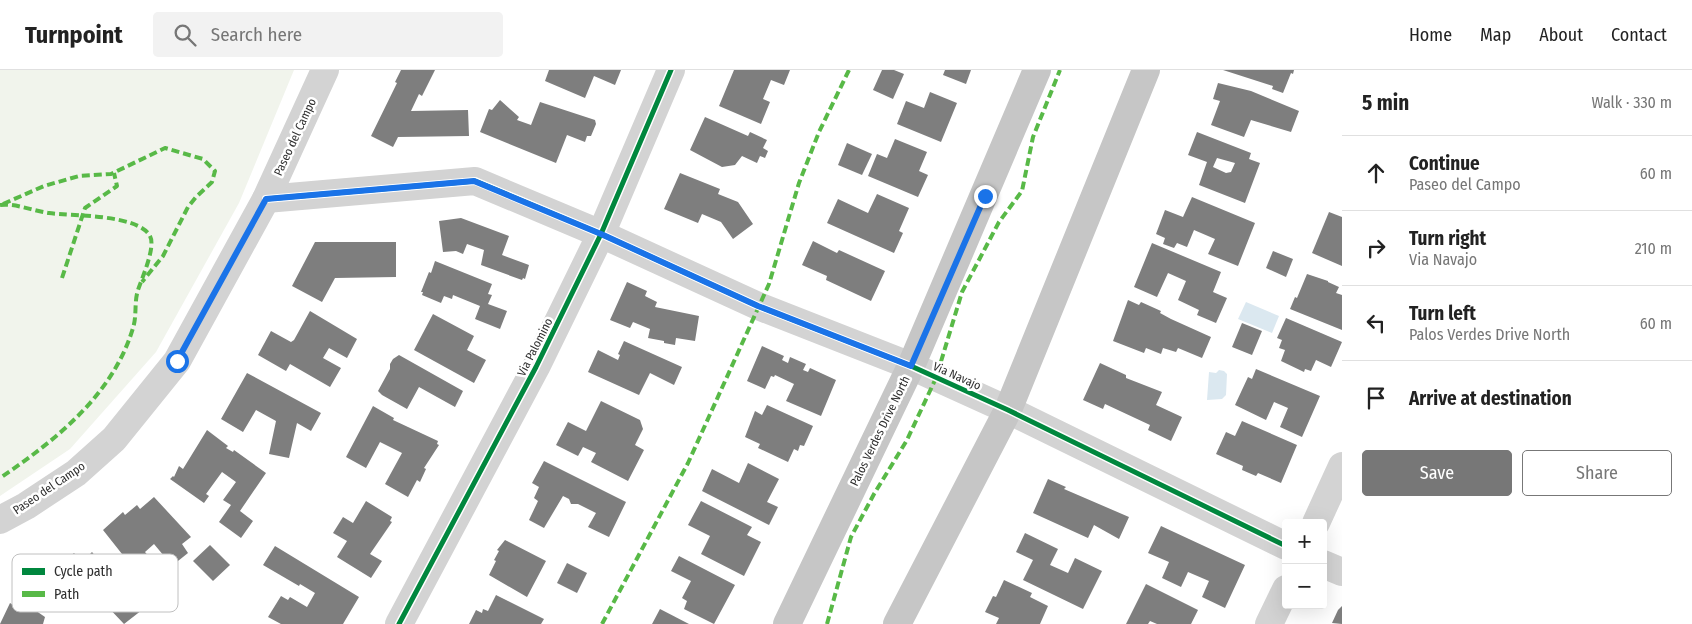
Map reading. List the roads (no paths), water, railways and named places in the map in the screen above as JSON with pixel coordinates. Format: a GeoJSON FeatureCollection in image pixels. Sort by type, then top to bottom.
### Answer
{"type":"FeatureCollection","features":[{"type":"Feature","properties":{"kind":"main road","name":"Palos Verdes Drive North"},"geometry":{"type":"LineString","coordinates":[[787,624],[911,366],[1037,70]]}},
{"type":"Feature","properties":{"kind":"main road"},"geometry":{"type":"LineString","coordinates":[[897,624],[1008,410],[1146,70]]}},
{"type":"Feature","properties":{"kind":"street","name":"Paseo del Campo"},"geometry":{"type":"LineString","coordinates":[[0,520],[26,506],[76,473],[114,439],[177,361],[266,199],[325,70]]}},
{"type":"Feature","properties":{"kind":"street","name":"Via Palomino"},"geometry":{"type":"LineString","coordinates":[[399,624],[536,367],[601,234],[671,70]]}},
{"type":"Feature","properties":{"kind":"street","name":"Via Navajo"},"geometry":{"type":"LineString","coordinates":[[266,199],[474,181],[601,234],[758,306],[911,366],[1008,410],[1282,544]]}},
{"type":"Feature","properties":{"kind":"street"},"geometry":{"type":"LineString","coordinates":[[1318,519],[1342,466]]}},
{"type":"Feature","properties":{"kind":"street"},"geometry":{"type":"LineString","coordinates":[[1327,566],[1342,572]]}},
{"type":"Feature","properties":{"kind":"street"},"geometry":{"type":"LineString","coordinates":[[1269,624],[1282,597]]}}]}
